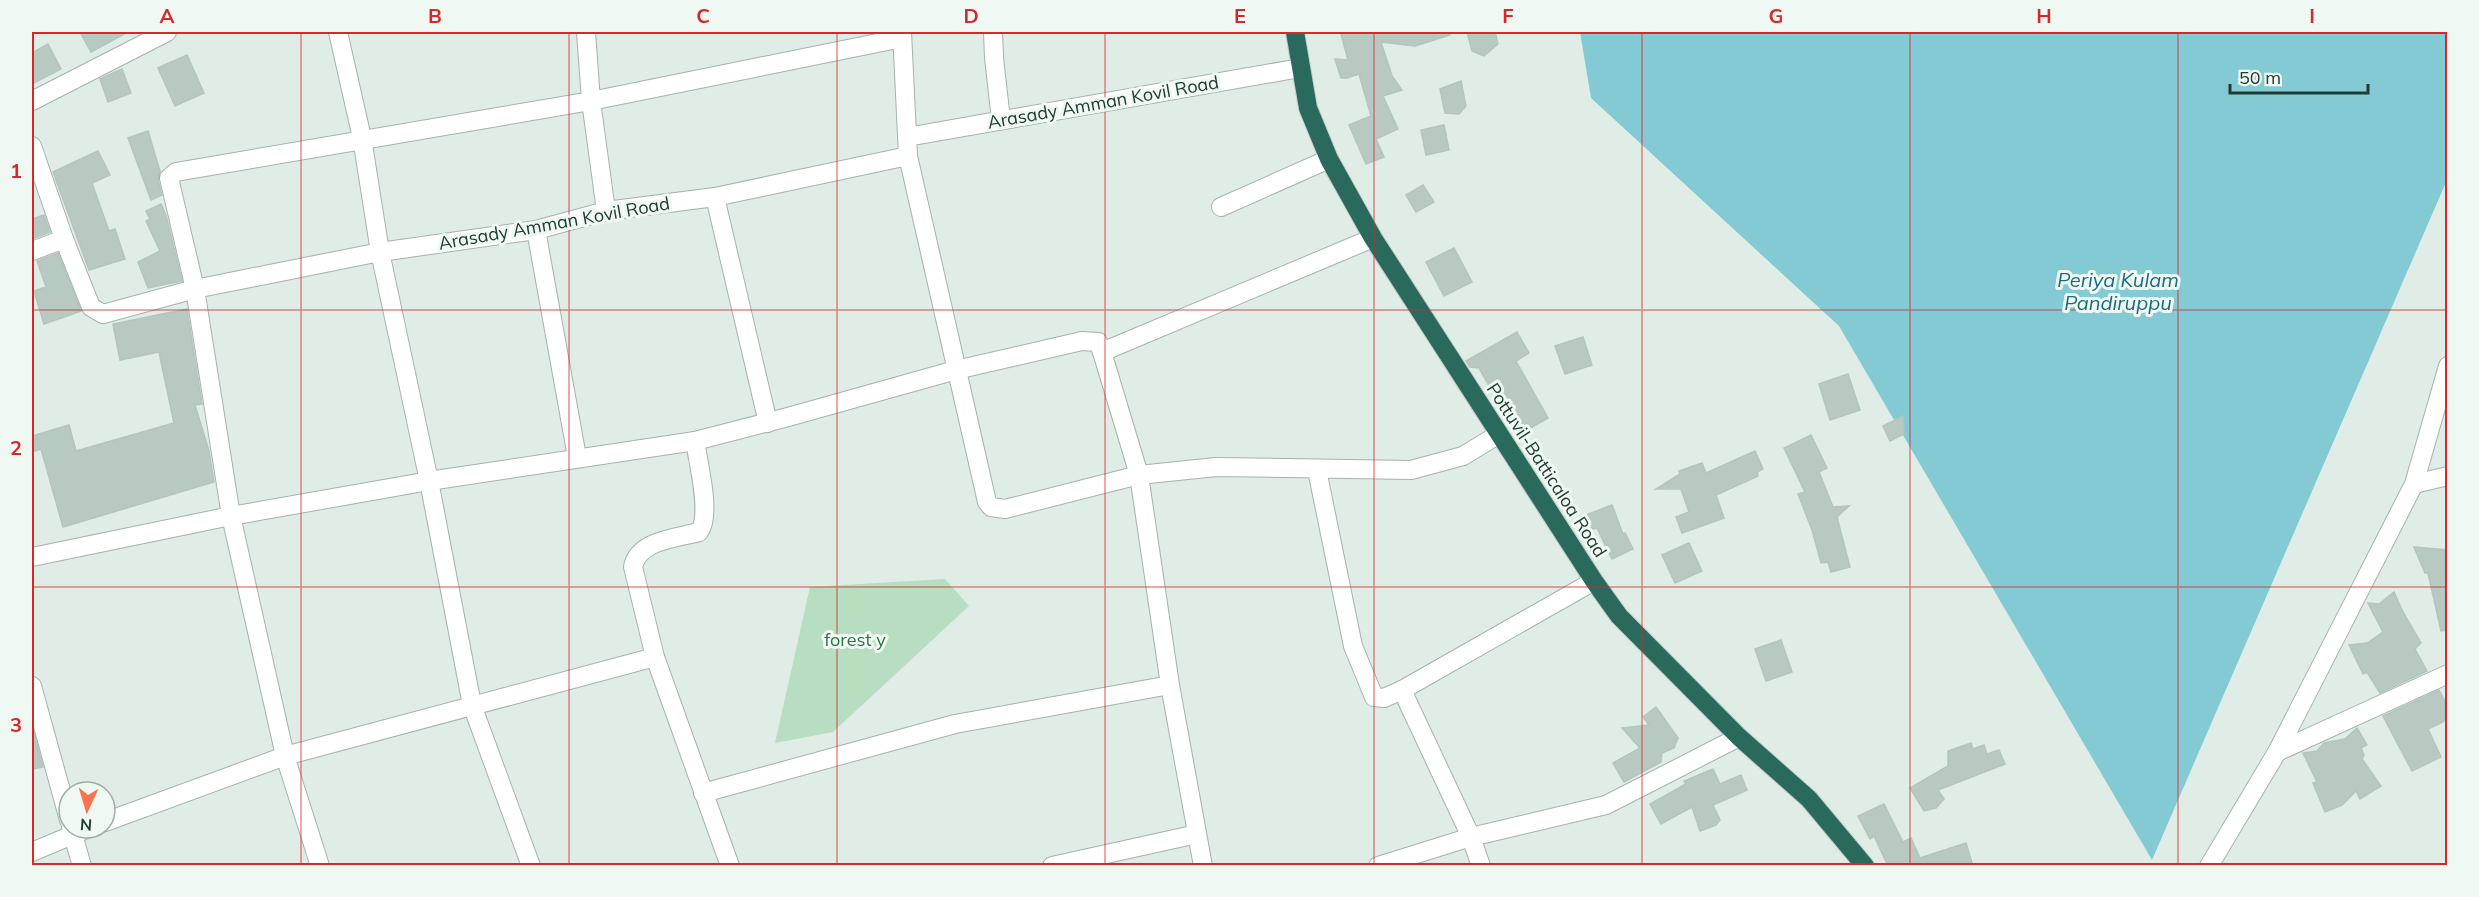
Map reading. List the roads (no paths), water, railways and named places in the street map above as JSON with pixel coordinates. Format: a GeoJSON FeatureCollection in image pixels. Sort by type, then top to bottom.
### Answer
{"type":"FeatureCollection","features":[{"type":"Feature","properties":{"kind":"highway","name":"Pottuvil-Batticaloa Road"},"geometry":{"type":"LineString","coordinates":[[1295,32],[1308,108],[1329,159],[1373,238],[1594,581],[1619,616],[1739,737],[1809,799],[1865,866]]}},
{"type":"Feature","properties":{"kind":"street"},"geometry":{"type":"LineString","coordinates":[[32,101],[167,32]]}},
{"type":"Feature","properties":{"kind":"street"},"geometry":{"type":"LineString","coordinates":[[339,32],[362,138],[380,252],[429,481],[472,705],[531,866]]}},
{"type":"Feature","properties":{"kind":"street"},"geometry":{"type":"LineString","coordinates":[[586,32],[591,101],[606,211]]}},
{"type":"Feature","properties":{"kind":"street"},"geometry":{"type":"LineString","coordinates":[[993,32],[1001,120]]}},
{"type":"Feature","properties":{"kind":"street"},"geometry":{"type":"LineString","coordinates":[[320,866],[285,756],[231,516],[195,289],[169,178],[176,172],[362,138],[591,101],[902,35],[908,156],[987,501],[992,507],[1005,509],[1140,475],[1216,467],[1411,470],[1463,456],[1499,434]]}},
{"type":"Feature","properties":{"kind":"street","name":"Arasady Amman Kovil Road"},"geometry":{"type":"LineString","coordinates":[[907,137],[1300,69]]}},
{"type":"Feature","properties":{"kind":"street"},"geometry":{"type":"LineString","coordinates":[[32,146],[64,239],[32,251]]}},
{"type":"Feature","properties":{"kind":"street","name":"Arasady Amman Kovil Road"},"geometry":{"type":"LineString","coordinates":[[64,239],[91,307],[103,314],[195,289],[380,252],[536,230],[606,211],[715,197],[908,156]]}},
{"type":"Feature","properties":{"kind":"street"},"geometry":{"type":"LineString","coordinates":[[1221,207],[1329,159]]}},
{"type":"Feature","properties":{"kind":"street"},"geometry":{"type":"LineString","coordinates":[[715,197],[768,423]]}},
{"type":"Feature","properties":{"kind":"street"},"geometry":{"type":"LineString","coordinates":[[536,230],[577,457]]}},
{"type":"Feature","properties":{"kind":"street"},"geometry":{"type":"LineString","coordinates":[[1102,352],[1373,238]]}},
{"type":"Feature","properties":{"kind":"street"},"geometry":{"type":"LineString","coordinates":[[32,557],[231,516],[429,481],[695,441],[956,370],[1082,340],[1098,342],[1140,475],[1170,685],[1203,866]]}},
{"type":"Feature","properties":{"kind":"street"},"geometry":{"type":"LineString","coordinates":[[2209,866],[2277,752],[2414,484],[2448,366]]}},
{"type":"Feature","properties":{"kind":"street"},"geometry":{"type":"LineString","coordinates":[[695,441],[704,510],[702,529],[699,532],[655,543],[634,562],[633,567],[655,657],[730,866]]}},
{"type":"Feature","properties":{"kind":"street"},"geometry":{"type":"LineString","coordinates":[[1317,470],[1353,646],[1374,697],[1384,698],[1402,690],[1594,581]]}},
{"type":"Feature","properties":{"kind":"street"},"geometry":{"type":"LineString","coordinates":[[2414,484],[2448,476]]}},
{"type":"Feature","properties":{"kind":"street"},"geometry":{"type":"LineString","coordinates":[[117,818],[285,756],[655,657]]}},
{"type":"Feature","properties":{"kind":"street"},"geometry":{"type":"LineString","coordinates":[[2277,752],[2448,674]]}},
{"type":"Feature","properties":{"kind":"street"},"geometry":{"type":"LineString","coordinates":[[703,793],[955,724],[1170,685]]}},
{"type":"Feature","properties":{"kind":"street"},"geometry":{"type":"LineString","coordinates":[[32,686],[37,726],[58,780]]}},
{"type":"Feature","properties":{"kind":"street"},"geometry":{"type":"LineString","coordinates":[[1402,690],[1471,837],[1481,866]]}},
{"type":"Feature","properties":{"kind":"street"},"geometry":{"type":"LineString","coordinates":[[1378,866],[1471,837],[1606,805],[1739,737]]}},
{"type":"Feature","properties":{"kind":"street"},"geometry":{"type":"LineString","coordinates":[[1052,866],[1197,834]]}},
{"type":"Feature","properties":{"kind":"street"},"geometry":{"type":"LineString","coordinates":[[32,852],[57,838]]}},
{"type":"Feature","properties":{"kind":"street"},"geometry":{"type":"LineString","coordinates":[[78,840],[82,866]]}},
{"type":"Feature","properties":{"kind":"water","name":"Periya Kulam Pandiruppu"},"geometry":{"type":"Polygon","coordinates":[[[1580,32],[2447,32],[2447,180],[2152,860],[1839,326],[1591,98],[1580,32]]]}},
{"type":"Feature","properties":{"kind":"park label","name":"forest y"},"geometry":{"type":"Point","coordinates":[855,639]}}]}
